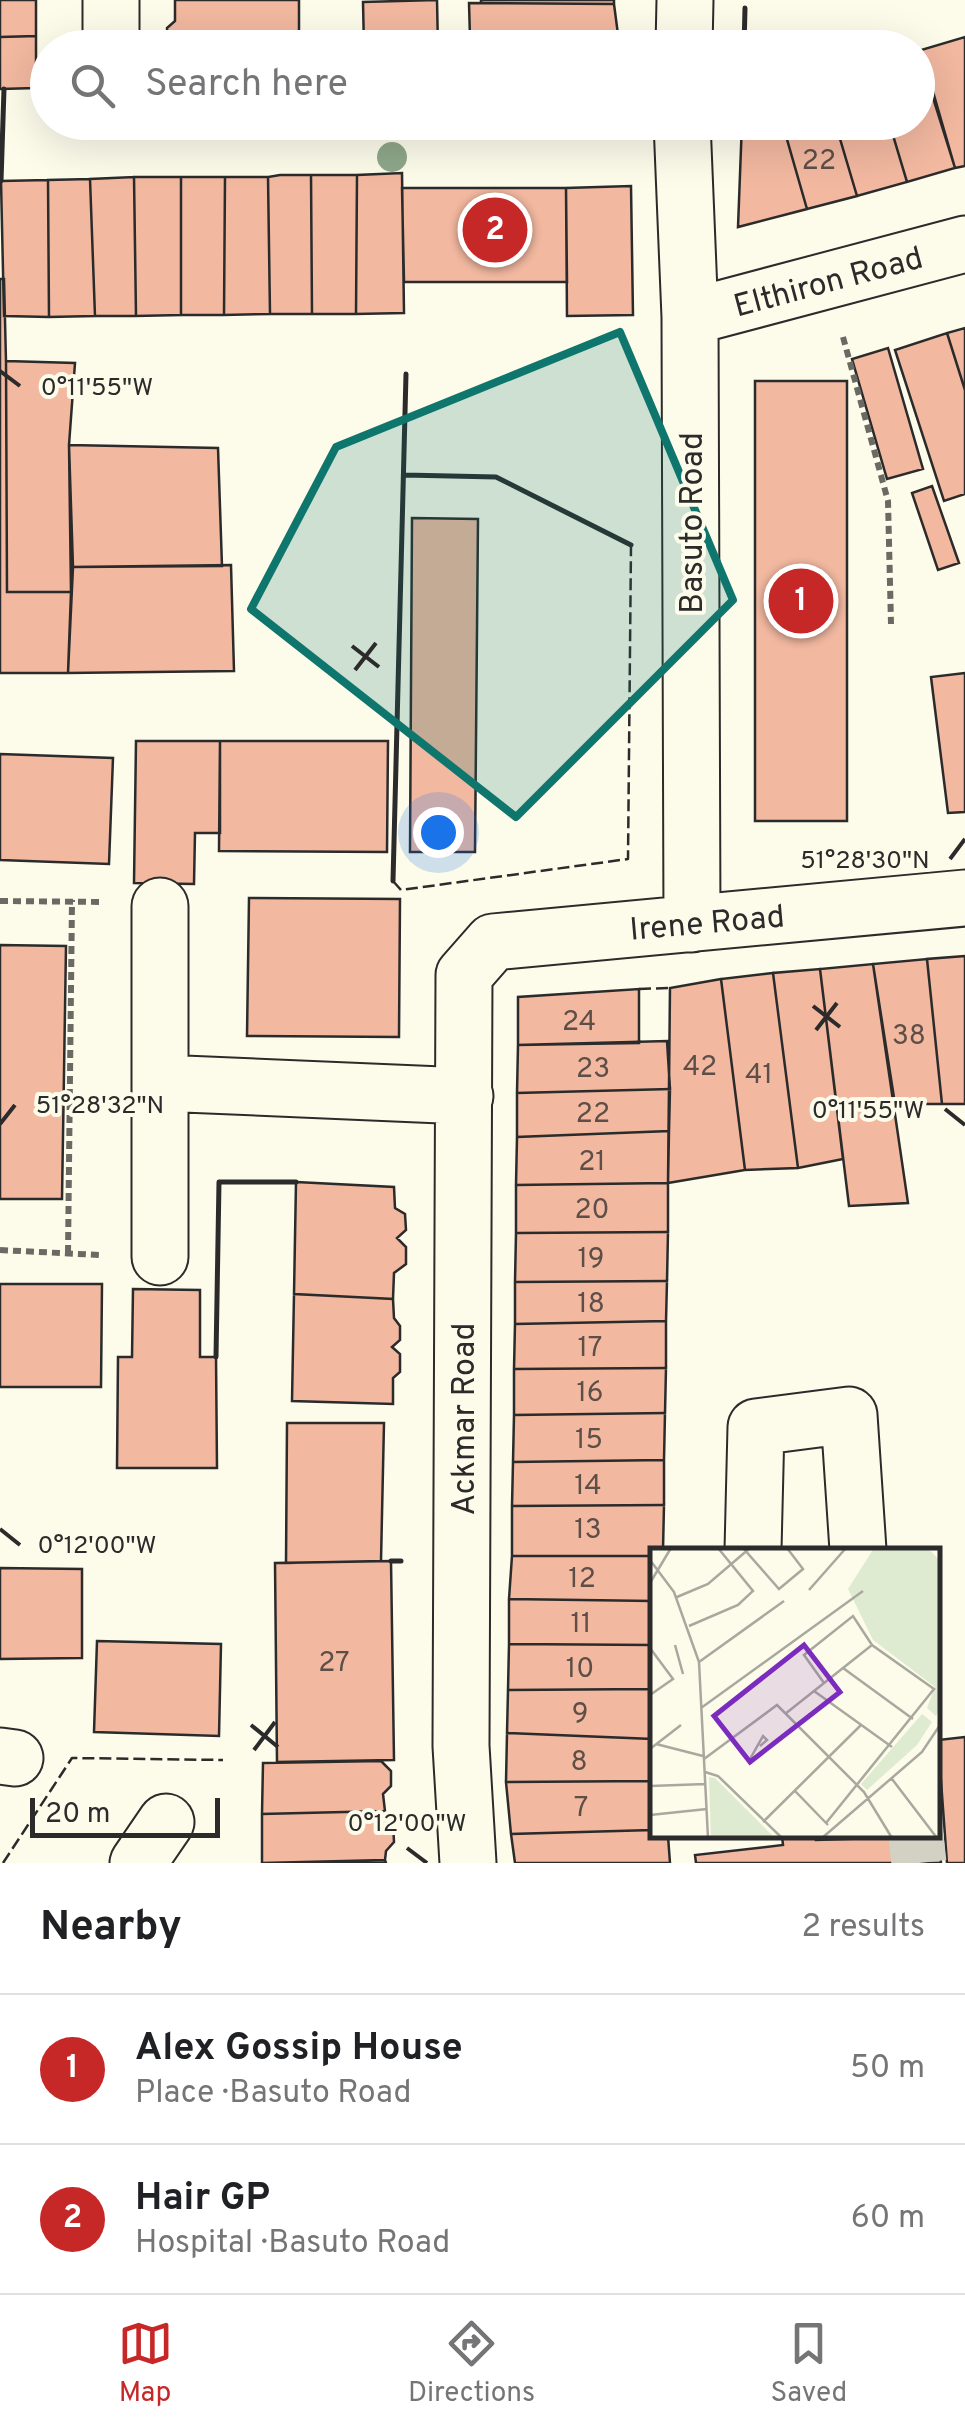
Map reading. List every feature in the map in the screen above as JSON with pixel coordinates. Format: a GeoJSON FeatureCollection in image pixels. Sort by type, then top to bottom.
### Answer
{"type":"FeatureCollection","features":[{"type":"Feature","properties":{"kind":"street"},"geometry":{"type":"LineString","coordinates":[[111,0],[111,30]]}},
{"type":"Feature","properties":{"kind":"street"},"geometry":{"type":"LineString","coordinates":[[684,30],[685,0]]}},
{"type":"Feature","properties":{"kind":"street","name":"Basuto Road"},"geometry":{"type":"LineString","coordinates":[[683,140],[690,317],[692,924]]}},
{"type":"Feature","properties":{"kind":"street","name":"Elthiron Road"},"geometry":{"type":"LineString","coordinates":[[690,317],[965,244]]}},
{"type":"Feature","properties":{"kind":"street","name":"Irene Road"},"geometry":{"type":"LineString","coordinates":[[464,975],[493,942],[965,898]]}},
{"type":"Feature","properties":{"kind":"street"},"geometry":{"type":"LineString","coordinates":[[160,906],[160,1257]]}},
{"type":"Feature","properties":{"kind":"street","name":"Ackmar Road"},"geometry":{"type":"LineString","coordinates":[[464,975],[460,1746],[468,1863]]}},
{"type":"Feature","properties":{"kind":"street"},"geometry":{"type":"LineString","coordinates":[[160,1084],[465,1096]]}},
{"type":"Feature","properties":{"kind":"street"},"geometry":{"type":"LineString","coordinates":[[752,1548],[756,1426],[849,1415],[858,1548]]}},
{"type":"Feature","properties":{"kind":"path"},"geometry":{"type":"LineString","coordinates":[[828,283],[888,502],[891,624]]}},
{"type":"Feature","properties":{"kind":"path"},"geometry":{"type":"LineString","coordinates":[[0,901],[72,900],[160,906]]}},
{"type":"Feature","properties":{"kind":"path"},"geometry":{"type":"LineString","coordinates":[[68,1253],[72,900]]}},
{"type":"Feature","properties":{"kind":"path"},"geometry":{"type":"LineString","coordinates":[[0,1250],[160,1257]]}},
{"type":"Feature","properties":{"kind":"highlighted area"},"geometry":{"type":"Polygon","coordinates":[[[620,332],[733,600],[516,817],[251,609],[336,447],[620,332]]]}},
{"type":"Feature","properties":{"kind":"building"},"geometry":{"type":"Polygon","coordinates":[[[0,0],[36,0],[36,30],[30,30],[30,36],[0,37],[0,0]]]}},
{"type":"Feature","properties":{"kind":"building"},"geometry":{"type":"Polygon","coordinates":[[[175,0],[299,0],[299,30],[167,30],[175,21],[175,0]]]}},
{"type":"Feature","properties":{"kind":"building"},"geometry":{"type":"Polygon","coordinates":[[[437,0],[438,30],[364,30],[363,2],[437,0]]]}},
{"type":"Feature","properties":{"kind":"building"},"geometry":{"type":"Polygon","coordinates":[[[614,0],[614,4],[481,3],[614,0]]]}},
{"type":"Feature","properties":{"kind":"building"},"geometry":{"type":"Polygon","coordinates":[[[469,3],[614,4],[617,30],[470,30],[469,3]]]}},
{"type":"Feature","properties":{"kind":"building"},"geometry":{"type":"Polygon","coordinates":[[[30,36],[30,88],[0,89],[0,37],[30,36]]]}},
{"type":"Feature","properties":{"kind":"building"},"geometry":{"type":"Polygon","coordinates":[[[965,37],[965,166],[955,168],[935,99],[935,46],[965,37]]]}},
{"type":"Feature","properties":{"kind":"building"},"geometry":{"type":"Polygon","coordinates":[[[935,104],[955,168],[907,182],[894,140],[935,140],[935,104]]]}},
{"type":"Feature","properties":{"kind":"building"},"geometry":{"type":"Polygon","coordinates":[[[741,140],[787,140],[807,209],[738,227],[741,140]]]}},
{"type":"Feature","properties":{"kind":"building"},"geometry":{"type":"Polygon","coordinates":[[[787,140],[840,140],[857,196],[807,209],[787,140]]]}},
{"type":"Feature","properties":{"kind":"building"},"geometry":{"type":"Polygon","coordinates":[[[840,140],[894,140],[907,182],[857,196],[840,140]]]}},
{"type":"Feature","properties":{"kind":"building"},"geometry":{"type":"Polygon","coordinates":[[[402,173],[404,313],[356,314],[357,175],[402,173]]]}},
{"type":"Feature","properties":{"kind":"building"},"geometry":{"type":"Polygon","coordinates":[[[311,175],[312,314],[270,314],[268,177],[311,175]]]}},
{"type":"Feature","properties":{"kind":"building"},"geometry":{"type":"Polygon","coordinates":[[[311,175],[357,175],[356,314],[312,314],[311,175]]]}},
{"type":"Feature","properties":{"kind":"building"},"geometry":{"type":"Polygon","coordinates":[[[134,177],[136,316],[95,316],[90,179],[134,177]]]}},
{"type":"Feature","properties":{"kind":"building"},"geometry":{"type":"Polygon","coordinates":[[[134,177],[181,177],[181,315],[136,316],[134,177]]]}},
{"type":"Feature","properties":{"kind":"building"},"geometry":{"type":"Polygon","coordinates":[[[181,177],[225,177],[224,315],[181,315],[181,177]]]}},
{"type":"Feature","properties":{"kind":"building"},"geometry":{"type":"Polygon","coordinates":[[[225,177],[268,177],[270,314],[224,315],[225,177]]]}},
{"type":"Feature","properties":{"kind":"building"},"geometry":{"type":"Polygon","coordinates":[[[90,179],[95,316],[49,317],[48,180],[90,179]]]}},
{"type":"Feature","properties":{"kind":"building"},"geometry":{"type":"Polygon","coordinates":[[[48,180],[49,317],[4,316],[1,181],[48,180]]]}},
{"type":"Feature","properties":{"kind":"building"},"geometry":{"type":"Polygon","coordinates":[[[631,186],[633,315],[567,316],[566,188],[631,186]]]}},
{"type":"Feature","properties":{"kind":"building"},"geometry":{"type":"Polygon","coordinates":[[[402,188],[566,188],[567,282],[404,282],[402,188]]]}},
{"type":"Feature","properties":{"kind":"building"},"geometry":{"type":"Polygon","coordinates":[[[0,279],[4,279],[6,361],[7,592],[71,592],[68,673],[0,673],[0,279]]]}},
{"type":"Feature","properties":{"kind":"building"},"geometry":{"type":"Polygon","coordinates":[[[965,328],[965,390],[947,333],[965,328]]]}},
{"type":"Feature","properties":{"kind":"building"},"geometry":{"type":"Polygon","coordinates":[[[947,333],[965,390],[965,494],[944,501],[895,350],[947,333]]]}},
{"type":"Feature","properties":{"kind":"building"},"geometry":{"type":"Polygon","coordinates":[[[888,348],[923,469],[887,479],[852,359],[888,348]]]}},
{"type":"Feature","properties":{"kind":"building"},"geometry":{"type":"Polygon","coordinates":[[[6,361],[75,363],[69,445],[71,592],[7,592],[6,361]]]}},
{"type":"Feature","properties":{"kind":"building"},"geometry":{"type":"Polygon","coordinates":[[[755,381],[847,381],[847,821],[755,821],[755,381]]]}},
{"type":"Feature","properties":{"kind":"building"},"geometry":{"type":"Polygon","coordinates":[[[69,445],[218,448],[222,566],[73,567],[69,445]]]}},
{"type":"Feature","properties":{"kind":"building"},"geometry":{"type":"Polygon","coordinates":[[[932,486],[959,563],[938,570],[912,493],[932,486]]]}},
{"type":"Feature","properties":{"kind":"building"},"geometry":{"type":"Polygon","coordinates":[[[412,518],[478,519],[475,852],[410,852],[412,518]]]}},
{"type":"Feature","properties":{"kind":"building"},"geometry":{"type":"Polygon","coordinates":[[[231,565],[234,671],[68,673],[73,567],[231,565]]]}},
{"type":"Feature","properties":{"kind":"building"},"geometry":{"type":"Polygon","coordinates":[[[965,673],[965,812],[948,813],[931,677],[965,673]]]}},
{"type":"Feature","properties":{"kind":"building"},"geometry":{"type":"Polygon","coordinates":[[[136,741],[220,741],[220,833],[195,833],[194,884],[134,883],[136,741]]]}},
{"type":"Feature","properties":{"kind":"building"},"geometry":{"type":"Polygon","coordinates":[[[220,741],[388,741],[387,852],[219,851],[220,741]]]}},
{"type":"Feature","properties":{"kind":"building"},"geometry":{"type":"Polygon","coordinates":[[[0,754],[113,758],[109,864],[0,860],[0,754]]]}},
{"type":"Feature","properties":{"kind":"building"},"geometry":{"type":"Polygon","coordinates":[[[249,898],[400,899],[399,1037],[247,1036],[249,898]]]}},
{"type":"Feature","properties":{"kind":"building"},"geometry":{"type":"Polygon","coordinates":[[[0,945],[66,946],[62,1199],[0,1199],[0,945]]]}},
{"type":"Feature","properties":{"kind":"building"},"geometry":{"type":"Polygon","coordinates":[[[965,956],[965,1104],[942,1104],[927,959],[965,956]]]}},
{"type":"Feature","properties":{"kind":"building"},"geometry":{"type":"Polygon","coordinates":[[[927,959],[942,1104],[895,1104],[873,964],[927,959]]]}},
{"type":"Feature","properties":{"kind":"building"},"geometry":{"type":"Polygon","coordinates":[[[873,964],[908,1203],[849,1206],[820,969],[873,964]]]}},
{"type":"Feature","properties":{"kind":"building"},"geometry":{"type":"Polygon","coordinates":[[[820,969],[843,1159],[798,1168],[773,973],[820,969]]]}},
{"type":"Feature","properties":{"kind":"building"},"geometry":{"type":"Polygon","coordinates":[[[773,973],[798,1168],[745,1170],[721,979],[773,973]]]}},
{"type":"Feature","properties":{"kind":"building"},"geometry":{"type":"Polygon","coordinates":[[[721,979],[745,1170],[668,1183],[670,988],[721,979]]]}},
{"type":"Feature","properties":{"kind":"building"},"geometry":{"type":"Polygon","coordinates":[[[639,989],[639,1043],[518,1045],[518,997],[639,989]]]}},
{"type":"Feature","properties":{"kind":"building"},"geometry":{"type":"Polygon","coordinates":[[[667,1041],[670,1089],[517,1093],[518,1045],[667,1041]]]}},
{"type":"Feature","properties":{"kind":"building"},"geometry":{"type":"Polygon","coordinates":[[[670,1089],[669,1131],[517,1137],[517,1093],[670,1089]]]}},
{"type":"Feature","properties":{"kind":"building"},"geometry":{"type":"Polygon","coordinates":[[[669,1131],[668,1183],[516,1185],[517,1137],[669,1131]]]}},
{"type":"Feature","properties":{"kind":"building"},"geometry":{"type":"Polygon","coordinates":[[[296,1182],[394,1187],[395,1208],[405,1214],[406,1230],[397,1238],[406,1247],[406,1264],[394,1273],[393,1299],[294,1294],[296,1182]]]}},
{"type":"Feature","properties":{"kind":"building"},"geometry":{"type":"Polygon","coordinates":[[[668,1183],[668,1232],[516,1233],[516,1185],[668,1183]]]}},
{"type":"Feature","properties":{"kind":"building"},"geometry":{"type":"Polygon","coordinates":[[[668,1232],[667,1281],[515,1282],[516,1233],[668,1232]]]}},
{"type":"Feature","properties":{"kind":"building"},"geometry":{"type":"Polygon","coordinates":[[[667,1281],[666,1321],[515,1324],[515,1282],[667,1281]]]}},
{"type":"Feature","properties":{"kind":"building"},"geometry":{"type":"Polygon","coordinates":[[[0,1284],[102,1284],[101,1387],[0,1387],[0,1284]]]}},
{"type":"Feature","properties":{"kind":"building"},"geometry":{"type":"Polygon","coordinates":[[[133,1289],[200,1290],[200,1357],[216,1357],[217,1468],[117,1468],[118,1357],[132,1357],[133,1289]]]}},
{"type":"Feature","properties":{"kind":"building"},"geometry":{"type":"Polygon","coordinates":[[[294,1294],[393,1299],[400,1340],[392,1347],[400,1354],[400,1372],[393,1378],[393,1404],[292,1401],[294,1294]]]}},
{"type":"Feature","properties":{"kind":"building"},"geometry":{"type":"Polygon","coordinates":[[[666,1321],[666,1368],[514,1369],[515,1324],[666,1321]]]}},
{"type":"Feature","properties":{"kind":"building"},"geometry":{"type":"Polygon","coordinates":[[[666,1368],[665,1413],[514,1415],[514,1369],[666,1368]]]}},
{"type":"Feature","properties":{"kind":"building"},"geometry":{"type":"Polygon","coordinates":[[[665,1413],[664,1460],[513,1462],[514,1415],[665,1413]]]}},
{"type":"Feature","properties":{"kind":"building"},"geometry":{"type":"Polygon","coordinates":[[[287,1423],[384,1423],[381,1561],[286,1563],[287,1423]]]}},
{"type":"Feature","properties":{"kind":"building"},"geometry":{"type":"Polygon","coordinates":[[[664,1460],[664,1505],[512,1506],[513,1462],[664,1460]]]}},
{"type":"Feature","properties":{"kind":"building"},"geometry":{"type":"Polygon","coordinates":[[[664,1505],[663,1548],[650,1548],[650,1556],[512,1556],[512,1506],[664,1505]]]}},
{"type":"Feature","properties":{"kind":"building"},"geometry":{"type":"Polygon","coordinates":[[[512,1556],[650,1556],[650,1601],[509,1599],[512,1556]]]}},
{"type":"Feature","properties":{"kind":"building"},"geometry":{"type":"Polygon","coordinates":[[[391,1561],[394,1760],[277,1762],[275,1563],[391,1561]]]}},
{"type":"Feature","properties":{"kind":"building"},"geometry":{"type":"Polygon","coordinates":[[[0,1568],[82,1569],[82,1658],[0,1659],[0,1568]]]}},
{"type":"Feature","properties":{"kind":"building"},"geometry":{"type":"Polygon","coordinates":[[[509,1599],[650,1601],[650,1645],[509,1644],[509,1599]]]}},
{"type":"Feature","properties":{"kind":"building"},"geometry":{"type":"Polygon","coordinates":[[[97,1641],[221,1644],[219,1736],[94,1732],[97,1641]]]}},
{"type":"Feature","properties":{"kind":"building"},"geometry":{"type":"Polygon","coordinates":[[[509,1644],[650,1645],[650,1689],[508,1690],[509,1644]]]}},
{"type":"Feature","properties":{"kind":"building"},"geometry":{"type":"Polygon","coordinates":[[[650,1689],[650,1739],[507,1733],[508,1690],[650,1689]]]}},
{"type":"Feature","properties":{"kind":"building"},"geometry":{"type":"Polygon","coordinates":[[[507,1733],[650,1739],[650,1781],[506,1782],[507,1733]]]}},
{"type":"Feature","properties":{"kind":"building"},"geometry":{"type":"Polygon","coordinates":[[[965,1737],[965,1863],[947,1863],[940,1740],[965,1737]]]}},
{"type":"Feature","properties":{"kind":"building"},"geometry":{"type":"Polygon","coordinates":[[[381,1761],[391,1771],[391,1786],[383,1794],[385,1811],[262,1814],[263,1763],[381,1761]]]}},
{"type":"Feature","properties":{"kind":"building"},"geometry":{"type":"Polygon","coordinates":[[[650,1781],[650,1830],[511,1834],[506,1782],[650,1781]]]}},
{"type":"Feature","properties":{"kind":"building"},"geometry":{"type":"Polygon","coordinates":[[[385,1811],[393,1821],[394,1842],[386,1851],[385,1860],[262,1863],[262,1814],[385,1811]]]}},
{"type":"Feature","properties":{"kind":"building"},"geometry":{"type":"Polygon","coordinates":[[[650,1830],[650,1838],[668,1838],[670,1863],[515,1863],[511,1834],[650,1830]]]}},
{"type":"Feature","properties":{"kind":"building"},"geometry":{"type":"Polygon","coordinates":[[[782,1838],[939,1838],[941,1863],[696,1863],[695,1855],[783,1845],[782,1838]]]}},
{"type":"Feature","properties":{"kind":"building"},"geometry":{"type":"Polygon","coordinates":[[[385,1860],[386,1863],[278,1863],[385,1860]]]}},
{"type":"Feature","properties":{"kind":"tunnel"},"geometry":{"type":"LineString","coordinates":[[916,1838],[919,1863]]}},
{"type":"Feature","properties":{"kind":"fence"},"geometry":{"type":"LineString","coordinates":[[393,881],[401,890],[628,859],[631,545]]}},
{"type":"Feature","properties":{"kind":"fence"},"geometry":{"type":"LineString","coordinates":[[639,989],[670,988]]}},
{"type":"Feature","properties":{"kind":"fence"},"geometry":{"type":"LineString","coordinates":[[3,1863],[72,1758],[223,1760]]}},
{"type":"Feature","properties":{"kind":"wall"},"geometry":{"type":"LineString","coordinates":[[744,30],[745,8]]}},
{"type":"Feature","properties":{"kind":"wall"},"geometry":{"type":"LineString","coordinates":[[1,181],[4,89]]}},
{"type":"Feature","properties":{"kind":"wall"},"geometry":{"type":"LineString","coordinates":[[393,881],[406,374]]}},
{"type":"Feature","properties":{"kind":"wall"},"geometry":{"type":"LineString","coordinates":[[404,475],[496,477],[631,545]]}},
{"type":"Feature","properties":{"kind":"wall"},"geometry":{"type":"LineString","coordinates":[[216,1357],[219,1182],[296,1182]]}},
{"type":"Feature","properties":{"kind":"wall"},"geometry":{"type":"LineString","coordinates":[[391,1561],[401,1561]]}},
{"type":"Feature","properties":{"kind":"place","name":"Hair GP"},"geometry":{"type":"Point","coordinates":[495,230]}},
{"type":"Feature","properties":{"kind":"place","name":"Alex Gossip House"},"geometry":{"type":"Point","coordinates":[801,601]}}]}
